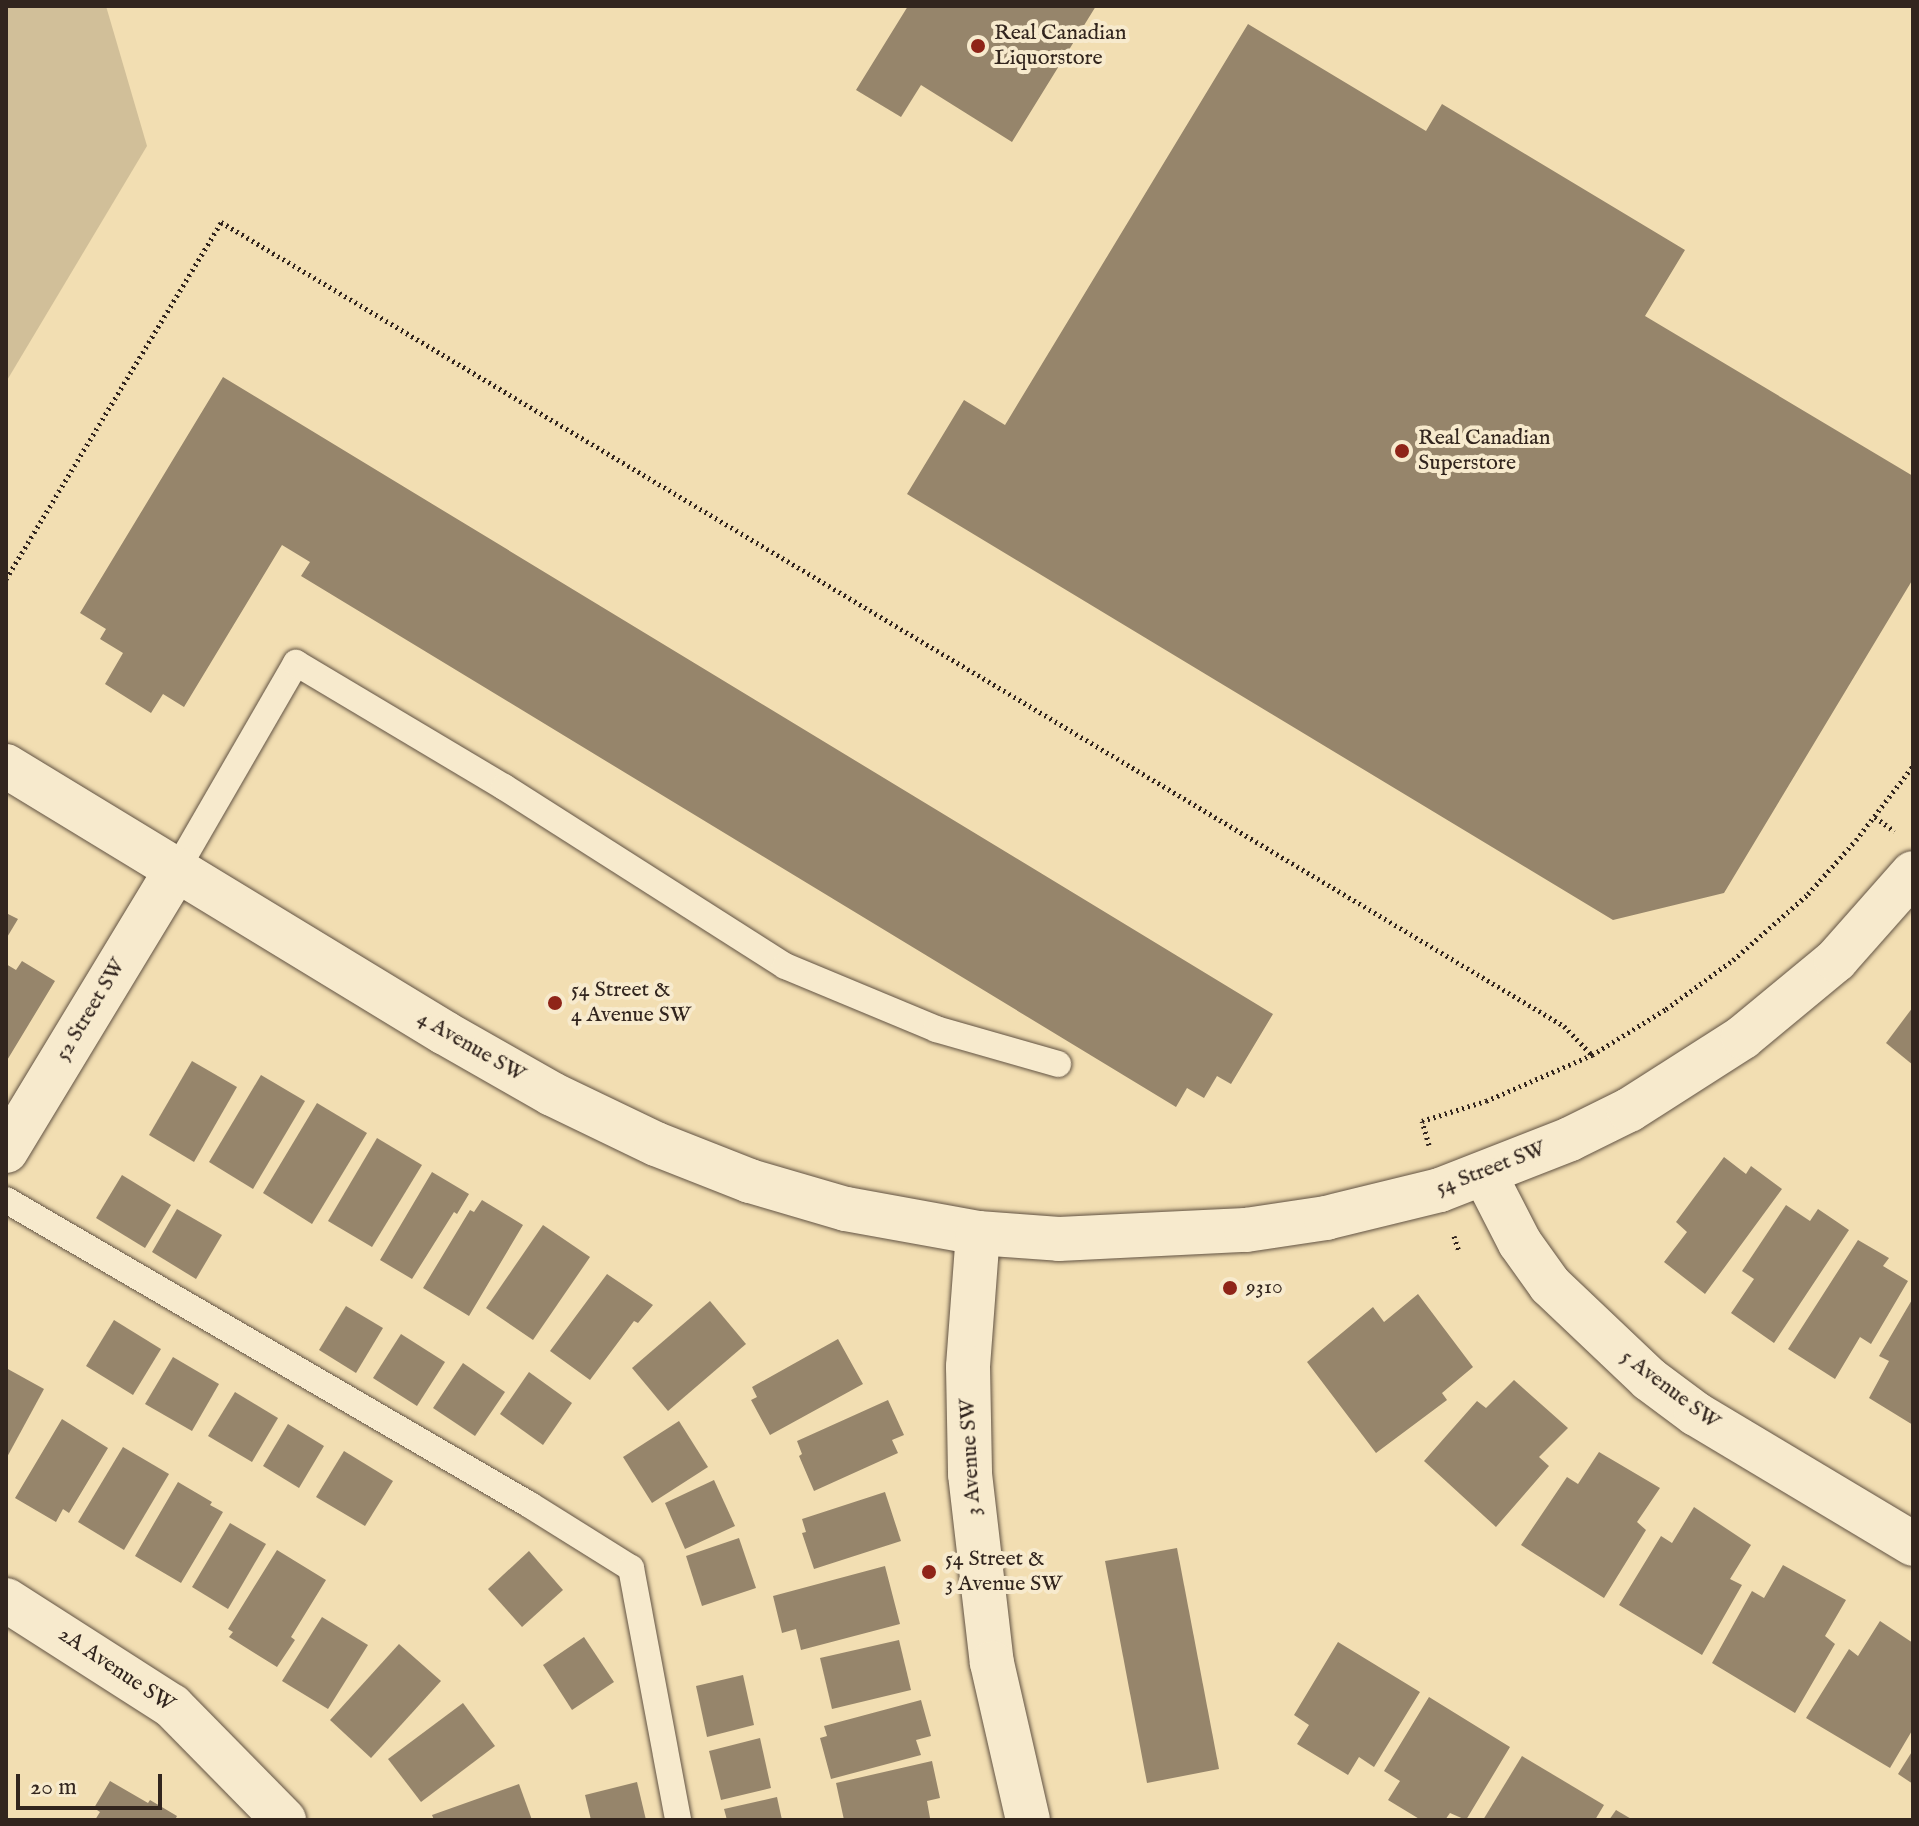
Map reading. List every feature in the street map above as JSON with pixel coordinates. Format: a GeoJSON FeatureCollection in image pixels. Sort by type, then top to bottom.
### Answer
{"type":"FeatureCollection","features":[{"type":"Feature","properties":{"kind":"street","name":"4 Avenue SW"},"geometry":{"type":"LineString","coordinates":[[6,766],[458,1040],[552,1094],[656,1144],[750,1181],[846,1209],[978,1233]]}},
{"type":"Feature","properties":{"kind":"street","name":"52 Street SW"},"geometry":{"type":"LineString","coordinates":[[6,1151],[177,869]]}},
{"type":"Feature","properties":{"kind":"street","name":"54 Street SW"},"geometry":{"type":"LineString","coordinates":[[978,1233],[1059,1239],[1246,1230],[1389,1204],[1485,1175],[1629,1110],[1743,1037],[1836,960],[1913,873]]}},
{"type":"Feature","properties":{"kind":"street","name":"5 Avenue SW"},"geometry":{"type":"LineString","coordinates":[[1485,1175],[1520,1243],[1550,1285],[1637,1369],[1696,1414],[1913,1544]]}},
{"type":"Feature","properties":{"kind":"street","name":"3 Avenue SW"},"geometry":{"type":"LineString","coordinates":[[978,1233],[969,1314],[970,1474],[992,1663],[1028,1820]]}},
{"type":"Feature","properties":{"kind":"street","name":"2A Avenue SW"},"geometry":{"type":"LineString","coordinates":[[6,1600],[172,1706],[284,1820]]}},
{"type":"Feature","properties":{"kind":"lane"},"geometry":{"type":"LineString","coordinates":[[177,869],[296,663],[504,787],[785,966],[936,1029],[1058,1064]]}},
{"type":"Feature","properties":{"kind":"lane"},"geometry":{"type":"LineString","coordinates":[[6,1200],[530,1505],[631,1568],[678,1820]]}},
{"type":"Feature","properties":{"kind":"path"},"geometry":{"type":"LineString","coordinates":[[6,579],[221,222],[1564,1026],[1592,1055]]}},
{"type":"Feature","properties":{"kind":"path"},"geometry":{"type":"LineString","coordinates":[[1431,1155],[1422,1121],[1486,1101],[1592,1055],[1666,1009],[1733,960],[1808,894],[1875,817],[1913,766]]}},
{"type":"Feature","properties":{"kind":"path"},"geometry":{"type":"LineString","coordinates":[[1875,817],[1896,832]]}},
{"type":"Feature","properties":{"kind":"shaded area"},"geometry":{"type":"Polygon","coordinates":[[[6,6],[106,6],[147,146],[6,382],[6,6]]]}},
{"type":"Feature","properties":{"kind":"building","name":"Real Canadian Liquorstore"},"geometry":{"type":"Polygon","coordinates":[[[908,6],[1096,6],[1012,142],[921,85],[901,117],[856,90],[908,6]]]}},
{"type":"Feature","properties":{"kind":"building","name":"Real Canadian Superstore"},"geometry":{"type":"Polygon","coordinates":[[[1248,24],[1426,131],[1442,104],[1685,250],[1645,316],[1913,476],[1913,579],[1724,893],[1613,920],[907,494],[964,400],[1005,425],[1248,24]]]}},
{"type":"Feature","properties":{"kind":"building"},"geometry":{"type":"Polygon","coordinates":[[[223,377],[1273,1014],[1231,1084],[1217,1076],[1204,1098],[1187,1088],[1176,1107],[301,576],[310,562],[282,545],[184,707],[163,694],[151,713],[105,684],[123,653],[100,639],[106,629],[80,613],[223,377]]]}},
{"type":"Feature","properties":{"kind":"building"},"geometry":{"type":"Polygon","coordinates":[[[6,913],[18,919],[6,939],[6,913]]]}},
{"type":"Feature","properties":{"kind":"building"},"geometry":{"type":"Polygon","coordinates":[[[22,961],[55,981],[6,1062],[6,964],[16,970],[22,961]]]}},
{"type":"Feature","properties":{"kind":"building"},"geometry":{"type":"Polygon","coordinates":[[[1913,1007],[1913,1065],[1886,1043],[1913,1007]]]}},
{"type":"Feature","properties":{"kind":"building"},"geometry":{"type":"Polygon","coordinates":[[[192,1061],[237,1087],[194,1162],[149,1135],[192,1061]]]}},
{"type":"Feature","properties":{"kind":"building"},"geometry":{"type":"Polygon","coordinates":[[[261,1075],[305,1101],[253,1189],[209,1162],[261,1075]]]}},
{"type":"Feature","properties":{"kind":"building"},"geometry":{"type":"Polygon","coordinates":[[[317,1103],[367,1133],[312,1224],[263,1193],[317,1103]]]}},
{"type":"Feature","properties":{"kind":"building"},"geometry":{"type":"Polygon","coordinates":[[[377,1138],[422,1165],[372,1247],[328,1221],[377,1138]]]}},
{"type":"Feature","properties":{"kind":"building"},"geometry":{"type":"Polygon","coordinates":[[[1724,1157],[1746,1174],[1751,1166],[1782,1189],[1705,1294],[1664,1262],[1687,1232],[1676,1222],[1724,1157]]]}},
{"type":"Feature","properties":{"kind":"building"},"geometry":{"type":"Polygon","coordinates":[[[432,1172],[469,1194],[457,1214],[454,1212],[412,1279],[380,1260],[432,1172]]]}},
{"type":"Feature","properties":{"kind":"building"},"geometry":{"type":"Polygon","coordinates":[[[122,1175],[171,1205],[145,1248],[96,1218],[122,1175]]]}},
{"type":"Feature","properties":{"kind":"building"},"geometry":{"type":"Polygon","coordinates":[[[482,1200],[523,1225],[469,1316],[423,1288],[470,1210],[474,1212],[482,1200]]]}},
{"type":"Feature","properties":{"kind":"building"},"geometry":{"type":"Polygon","coordinates":[[[1786,1205],[1810,1221],[1818,1209],[1849,1230],[1774,1343],[1731,1313],[1754,1279],[1742,1271],[1786,1205]]]}},
{"type":"Feature","properties":{"kind":"building"},"geometry":{"type":"Polygon","coordinates":[[[177,1209],[222,1235],[196,1279],[152,1252],[177,1209]]]}},
{"type":"Feature","properties":{"kind":"building"},"geometry":{"type":"Polygon","coordinates":[[[543,1225],[590,1257],[533,1340],[486,1308],[543,1225]]]}},
{"type":"Feature","properties":{"kind":"building"},"geometry":{"type":"Polygon","coordinates":[[[1858,1240],[1889,1258],[1883,1266],[1908,1281],[1871,1344],[1860,1337],[1835,1379],[1788,1349],[1858,1240]]]}},
{"type":"Feature","properties":{"kind":"building"},"geometry":{"type":"Polygon","coordinates":[[[607,1274],[653,1305],[638,1323],[634,1321],[590,1380],[550,1351],[607,1274]]]}},
{"type":"Feature","properties":{"kind":"building"},"geometry":{"type":"Polygon","coordinates":[[[1418,1294],[1473,1367],[1442,1393],[1447,1400],[1376,1453],[1307,1362],[1373,1307],[1384,1322],[1418,1294]]]}},
{"type":"Feature","properties":{"kind":"building"},"geometry":{"type":"Polygon","coordinates":[[[1913,1298],[1913,1425],[1869,1398],[1889,1361],[1879,1356],[1913,1298]]]}},
{"type":"Feature","properties":{"kind":"building"},"geometry":{"type":"Polygon","coordinates":[[[710,1301],[746,1344],[668,1411],[632,1368],[710,1301]]]}},
{"type":"Feature","properties":{"kind":"building"},"geometry":{"type":"Polygon","coordinates":[[[346,1306],[383,1328],[356,1373],[319,1350],[346,1306]]]}},
{"type":"Feature","properties":{"kind":"building"},"geometry":{"type":"Polygon","coordinates":[[[114,1320],[161,1349],[133,1395],[86,1366],[114,1320]]]}},
{"type":"Feature","properties":{"kind":"building"},"geometry":{"type":"Polygon","coordinates":[[[401,1334],[445,1362],[417,1406],[373,1378],[401,1334]]]}},
{"type":"Feature","properties":{"kind":"building"},"geometry":{"type":"Polygon","coordinates":[[[838,1339],[863,1384],[770,1435],[751,1400],[757,1397],[752,1387],[838,1339]]]}},
{"type":"Feature","properties":{"kind":"building"},"geometry":{"type":"Polygon","coordinates":[[[173,1357],[219,1384],[192,1431],[145,1404],[173,1357]]]}},
{"type":"Feature","properties":{"kind":"building"},"geometry":{"type":"Polygon","coordinates":[[[463,1363],[505,1392],[475,1436],[433,1408],[463,1363]]]}},
{"type":"Feature","properties":{"kind":"building"},"geometry":{"type":"Polygon","coordinates":[[[6,1368],[44,1389],[6,1459],[6,1368]]]}},
{"type":"Feature","properties":{"kind":"building"},"geometry":{"type":"Polygon","coordinates":[[[529,1372],[572,1403],[543,1445],[500,1414],[529,1372]]]}},
{"type":"Feature","properties":{"kind":"building"},"geometry":{"type":"Polygon","coordinates":[[[1514,1380],[1568,1428],[1539,1457],[1549,1466],[1496,1527],[1424,1461],[1477,1401],[1486,1408],[1514,1380]]]}},
{"type":"Feature","properties":{"kind":"building"},"geometry":{"type":"Polygon","coordinates":[[[235,1392],[278,1418],[252,1462],[208,1436],[235,1392]]]}},
{"type":"Feature","properties":{"kind":"building"},"geometry":{"type":"Polygon","coordinates":[[[888,1400],[904,1435],[892,1440],[898,1453],[814,1491],[799,1456],[802,1454],[797,1441],[888,1400]]]}},
{"type":"Feature","properties":{"kind":"building"},"geometry":{"type":"Polygon","coordinates":[[[62,1419],[108,1448],[69,1513],[63,1509],[56,1522],[15,1498],[62,1419]]]}},
{"type":"Feature","properties":{"kind":"building"},"geometry":{"type":"Polygon","coordinates":[[[679,1421],[708,1467],[652,1503],[623,1457],[679,1421]]]}},
{"type":"Feature","properties":{"kind":"building"},"geometry":{"type":"Polygon","coordinates":[[[288,1424],[324,1446],[299,1488],[263,1466],[288,1424]]]}},
{"type":"Feature","properties":{"kind":"building"},"geometry":{"type":"Polygon","coordinates":[[[123,1447],[169,1474],[124,1550],[78,1522],[123,1447]]]}},
{"type":"Feature","properties":{"kind":"building"},"geometry":{"type":"Polygon","coordinates":[[[344,1451],[393,1481],[365,1526],[316,1497],[344,1451]]]}},
{"type":"Feature","properties":{"kind":"building"},"geometry":{"type":"Polygon","coordinates":[[[1599,1452],[1660,1488],[1637,1522],[1646,1530],[1604,1598],[1521,1545],[1567,1477],[1578,1484],[1599,1452]]]}},
{"type":"Feature","properties":{"kind":"building"},"geometry":{"type":"Polygon","coordinates":[[[714,1480],[735,1526],[685,1549],[665,1503],[714,1480]]]}},
{"type":"Feature","properties":{"kind":"building"},"geometry":{"type":"Polygon","coordinates":[[[178,1482],[223,1512],[181,1583],[135,1556],[178,1482]]]}},
{"type":"Feature","properties":{"kind":"building"},"geometry":{"type":"Polygon","coordinates":[[[885,1492],[901,1541],[814,1569],[802,1533],[806,1532],[802,1519],[885,1492]]]}},
{"type":"Feature","properties":{"kind":"building"},"geometry":{"type":"Polygon","coordinates":[[[1694,1507],[1751,1545],[1730,1579],[1742,1585],[1702,1655],[1619,1605],[1661,1536],[1672,1543],[1694,1507]]]}},
{"type":"Feature","properties":{"kind":"building"},"geometry":{"type":"Polygon","coordinates":[[[230,1523],[266,1544],[228,1609],[192,1587],[230,1523]]]}},
{"type":"Feature","properties":{"kind":"building"},"geometry":{"type":"Polygon","coordinates":[[[739,1538],[756,1588],[702,1606],[686,1556],[739,1538]]]}},
{"type":"Feature","properties":{"kind":"building"},"geometry":{"type":"Polygon","coordinates":[[[1177,1548],[1219,1769],[1147,1783],[1105,1561],[1177,1548]]]}},
{"type":"Feature","properties":{"kind":"building"},"geometry":{"type":"Polygon","coordinates":[[[277,1550],[326,1580],[291,1637],[295,1640],[277,1667],[229,1637],[233,1632],[228,1629],[277,1550]]]}},
{"type":"Feature","properties":{"kind":"building"},"geometry":{"type":"Polygon","coordinates":[[[529,1551],[563,1590],[522,1627],[488,1589],[529,1551]]]}},
{"type":"Feature","properties":{"kind":"building"},"geometry":{"type":"Polygon","coordinates":[[[1783,1565],[1846,1600],[1825,1636],[1835,1644],[1795,1713],[1712,1663],[1752,1591],[1764,1598],[1783,1565]]]}},
{"type":"Feature","properties":{"kind":"building"},"geometry":{"type":"Polygon","coordinates":[[[885,1566],[900,1624],[801,1650],[796,1629],[782,1633],[773,1596],[885,1566]]]}},
{"type":"Feature","properties":{"kind":"building"},"geometry":{"type":"Polygon","coordinates":[[[322,1617],[368,1645],[328,1709],[282,1681],[322,1617]]]}},
{"type":"Feature","properties":{"kind":"building"},"geometry":{"type":"Polygon","coordinates":[[[1880,1621],[1913,1643],[1913,1729],[1890,1768],[1806,1718],[1849,1649],[1858,1656],[1880,1621]]]}},
{"type":"Feature","properties":{"kind":"building"},"geometry":{"type":"Polygon","coordinates":[[[584,1637],[614,1682],[572,1710],[543,1665],[584,1637]]]}},
{"type":"Feature","properties":{"kind":"building"},"geometry":{"type":"Polygon","coordinates":[[[899,1640],[911,1690],[832,1709],[820,1658],[899,1640]]]}},
{"type":"Feature","properties":{"kind":"building"},"geometry":{"type":"Polygon","coordinates":[[[1338,1642],[1420,1692],[1374,1767],[1359,1757],[1348,1775],[1297,1744],[1309,1725],[1294,1715],[1338,1642]]]}},
{"type":"Feature","properties":{"kind":"building"},"geometry":{"type":"Polygon","coordinates":[[[399,1644],[441,1681],[371,1758],[330,1720],[399,1644]]]}},
{"type":"Feature","properties":{"kind":"building"},"geometry":{"type":"Polygon","coordinates":[[[743,1675],[754,1725],[707,1737],[696,1686],[743,1675]]]}},
{"type":"Feature","properties":{"kind":"building"},"geometry":{"type":"Polygon","coordinates":[[[1429,1697],[1510,1747],[1466,1820],[1450,1813],[1445,1820],[1421,1820],[1388,1800],[1400,1781],[1384,1771],[1429,1697]]]}},
{"type":"Feature","properties":{"kind":"building"},"geometry":{"type":"Polygon","coordinates":[[[921,1700],[931,1736],[916,1740],[921,1755],[831,1779],[820,1738],[827,1736],[824,1726],[921,1700]]]}},
{"type":"Feature","properties":{"kind":"building"},"geometry":{"type":"Polygon","coordinates":[[[463,1703],[495,1746],[421,1802],[388,1759],[463,1703]]]}},
{"type":"Feature","properties":{"kind":"building"},"geometry":{"type":"Polygon","coordinates":[[[760,1738],[771,1788],[721,1800],[709,1751],[760,1738]]]}},
{"type":"Feature","properties":{"kind":"building"},"geometry":{"type":"Polygon","coordinates":[[[1913,1750],[1913,1784],[1898,1774],[1913,1750]]]}},
{"type":"Feature","properties":{"kind":"building"},"geometry":{"type":"Polygon","coordinates":[[[1522,1756],[1604,1805],[1595,1820],[1483,1820],[1522,1756]]]}},
{"type":"Feature","properties":{"kind":"building"},"geometry":{"type":"Polygon","coordinates":[[[932,1761],[940,1798],[927,1801],[930,1818],[844,1820],[836,1783],[932,1761]]]}},
{"type":"Feature","properties":{"kind":"building"},"geometry":{"type":"Polygon","coordinates":[[[110,1781],[177,1816],[175,1820],[95,1820],[100,1812],[94,1808],[110,1781]]]}},
{"type":"Feature","properties":{"kind":"building"},"geometry":{"type":"Polygon","coordinates":[[[637,1782],[646,1820],[591,1820],[585,1795],[637,1782]]]}},
{"type":"Feature","properties":{"kind":"building"},"geometry":{"type":"Polygon","coordinates":[[[519,1784],[532,1820],[434,1820],[432,1815],[519,1784]]]}},
{"type":"Feature","properties":{"kind":"building"},"geometry":{"type":"Polygon","coordinates":[[[777,1797],[782,1820],[727,1820],[724,1809],[777,1797]]]}},
{"type":"Feature","properties":{"kind":"building"},"geometry":{"type":"Polygon","coordinates":[[[1616,1810],[1633,1820],[1609,1820],[1616,1810]]]}},
{"type":"Feature","properties":{"kind":"place","name":"Real Canadian Liquorstore"},"geometry":{"type":"Point","coordinates":[978,46]}},
{"type":"Feature","properties":{"kind":"place","name":"Real Canadian Superstore"},"geometry":{"type":"Point","coordinates":[1402,451]}},
{"type":"Feature","properties":{"kind":"place","name":"54 Street & 4 Avenue SW"},"geometry":{"type":"Point","coordinates":[555,1003]}},
{"type":"Feature","properties":{"kind":"place","name":"9310"},"geometry":{"type":"Point","coordinates":[1230,1288]}},
{"type":"Feature","properties":{"kind":"place","name":"54 Street & 3 Avenue SW"},"geometry":{"type":"Point","coordinates":[929,1572]}}]}
